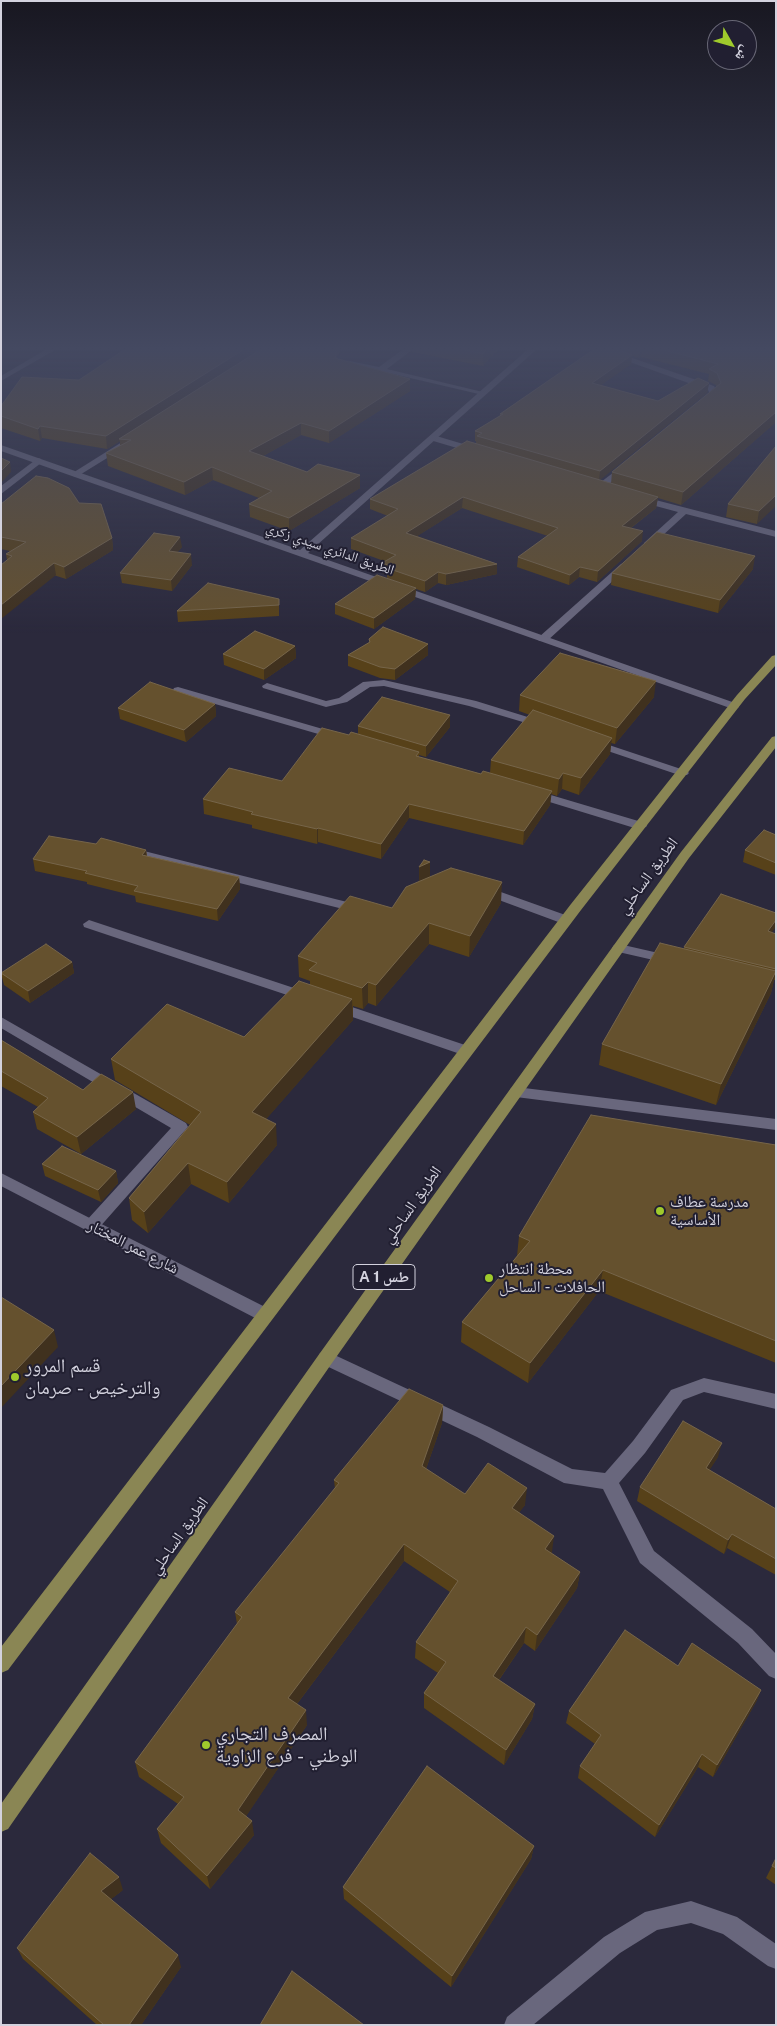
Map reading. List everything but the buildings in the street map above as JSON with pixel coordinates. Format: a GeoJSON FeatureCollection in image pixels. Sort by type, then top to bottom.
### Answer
{"type":"FeatureCollection","features":[{"type":"Feature","properties":{"kind":"highway"},"geometry":{"type":"LineString","coordinates":[[1,1663],[566,920],[683,774],[734,706],[776,658]]}},
{"type":"Feature","properties":{"kind":"highway","name":"الطريق الساحلي"},"geometry":{"type":"LineString","coordinates":[[1,1822],[326,1358],[685,855],[776,739]]}},
{"type":"Feature","properties":{"kind":"street"},"geometry":{"type":"LineString","coordinates":[[75,474],[122,445]]}},
{"type":"Feature","properties":{"kind":"street"},"geometry":{"type":"LineString","coordinates":[[301,554],[426,445]]}},
{"type":"Feature","properties":{"kind":"street"},"geometry":{"type":"LineString","coordinates":[[456,445],[488,454]]}},
{"type":"Feature","properties":{"kind":"street","name":"الطريق الدائري سيدي زكري"},"geometry":{"type":"LineString","coordinates":[[1,448],[734,706]]}},
{"type":"Feature","properties":{"kind":"street"},"geometry":{"type":"LineString","coordinates":[[1,491],[38,461]]}},
{"type":"Feature","properties":{"kind":"street"},"geometry":{"type":"LineString","coordinates":[[600,487],[630,463]]}},
{"type":"Feature","properties":{"kind":"street"},"geometry":{"type":"LineString","coordinates":[[628,495],[776,534]]}},
{"type":"Feature","properties":{"kind":"street"},"geometry":{"type":"LineString","coordinates":[[544,639],[684,511]]}},
{"type":"Feature","properties":{"kind":"street"},"geometry":{"type":"LineString","coordinates":[[267,686],[326,704],[343,700],[367,684],[384,683],[472,703],[552,728]]}},
{"type":"Feature","properties":{"kind":"street"},"geometry":{"type":"LineString","coordinates":[[178,690],[348,740]]}},
{"type":"Feature","properties":{"kind":"street"},"geometry":{"type":"LineString","coordinates":[[580,738],[683,774]]}},
{"type":"Feature","properties":{"kind":"street"},"geometry":{"type":"LineString","coordinates":[[518,790],[641,826]]}},
{"type":"Feature","properties":{"kind":"street"},"geometry":{"type":"LineString","coordinates":[[117,848],[358,910],[375,910]]}},
{"type":"Feature","properties":{"kind":"street"},"geometry":{"type":"LineString","coordinates":[[474,886],[566,920]]}},
{"type":"Feature","properties":{"kind":"street"},"geometry":{"type":"LineString","coordinates":[[89,924],[466,1051]]}},
{"type":"Feature","properties":{"kind":"street"},"geometry":{"type":"LineString","coordinates":[[619,948],[684,964]]}},
{"type":"Feature","properties":{"kind":"street"},"geometry":{"type":"LineString","coordinates":[[1,1022],[181,1128],[92,1225]]}},
{"type":"Feature","properties":{"kind":"street"},"geometry":{"type":"LineString","coordinates":[[516,1092],[776,1124]]}},
{"type":"Feature","properties":{"kind":"street","name":"شارع عمر المختار"},"geometry":{"type":"LineString","coordinates":[[1,1179],[265,1314]]}},
{"type":"Feature","properties":{"kind":"street"},"geometry":{"type":"LineString","coordinates":[[326,1358],[484,1432],[570,1477],[608,1482]]}},
{"type":"Feature","properties":{"kind":"street"},"geometry":{"type":"LineString","coordinates":[[608,1482],[639,1447],[678,1395],[704,1385],[776,1402]]}},
{"type":"Feature","properties":{"kind":"street"},"geometry":{"type":"LineString","coordinates":[[608,1482],[647,1557],[745,1636],[776,1669]]}},
{"type":"Feature","properties":{"kind":"street"},"geometry":{"type":"LineString","coordinates":[[515,2025],[612,1945],[653,1920],[691,1912],[729,1925],[776,1958]]}},
{"type":"Feature","properties":{"kind":"place","name":"مدرسة عطاف الأساسية"},"geometry":{"type":"Point","coordinates":[660,1211]}},
{"type":"Feature","properties":{"kind":"place","name":"محطة انتظار الحافلات - الساحل"},"geometry":{"type":"Point","coordinates":[489,1278]}},
{"type":"Feature","properties":{"kind":"place","name":"قسم المرور والترخيص - صرمان"},"geometry":{"type":"Point","coordinates":[15,1377]}},
{"type":"Feature","properties":{"kind":"place","name":"المصرف التجاري الوطني - فرع الزاوية"},"geometry":{"type":"Point","coordinates":[206,1745]}}]}
